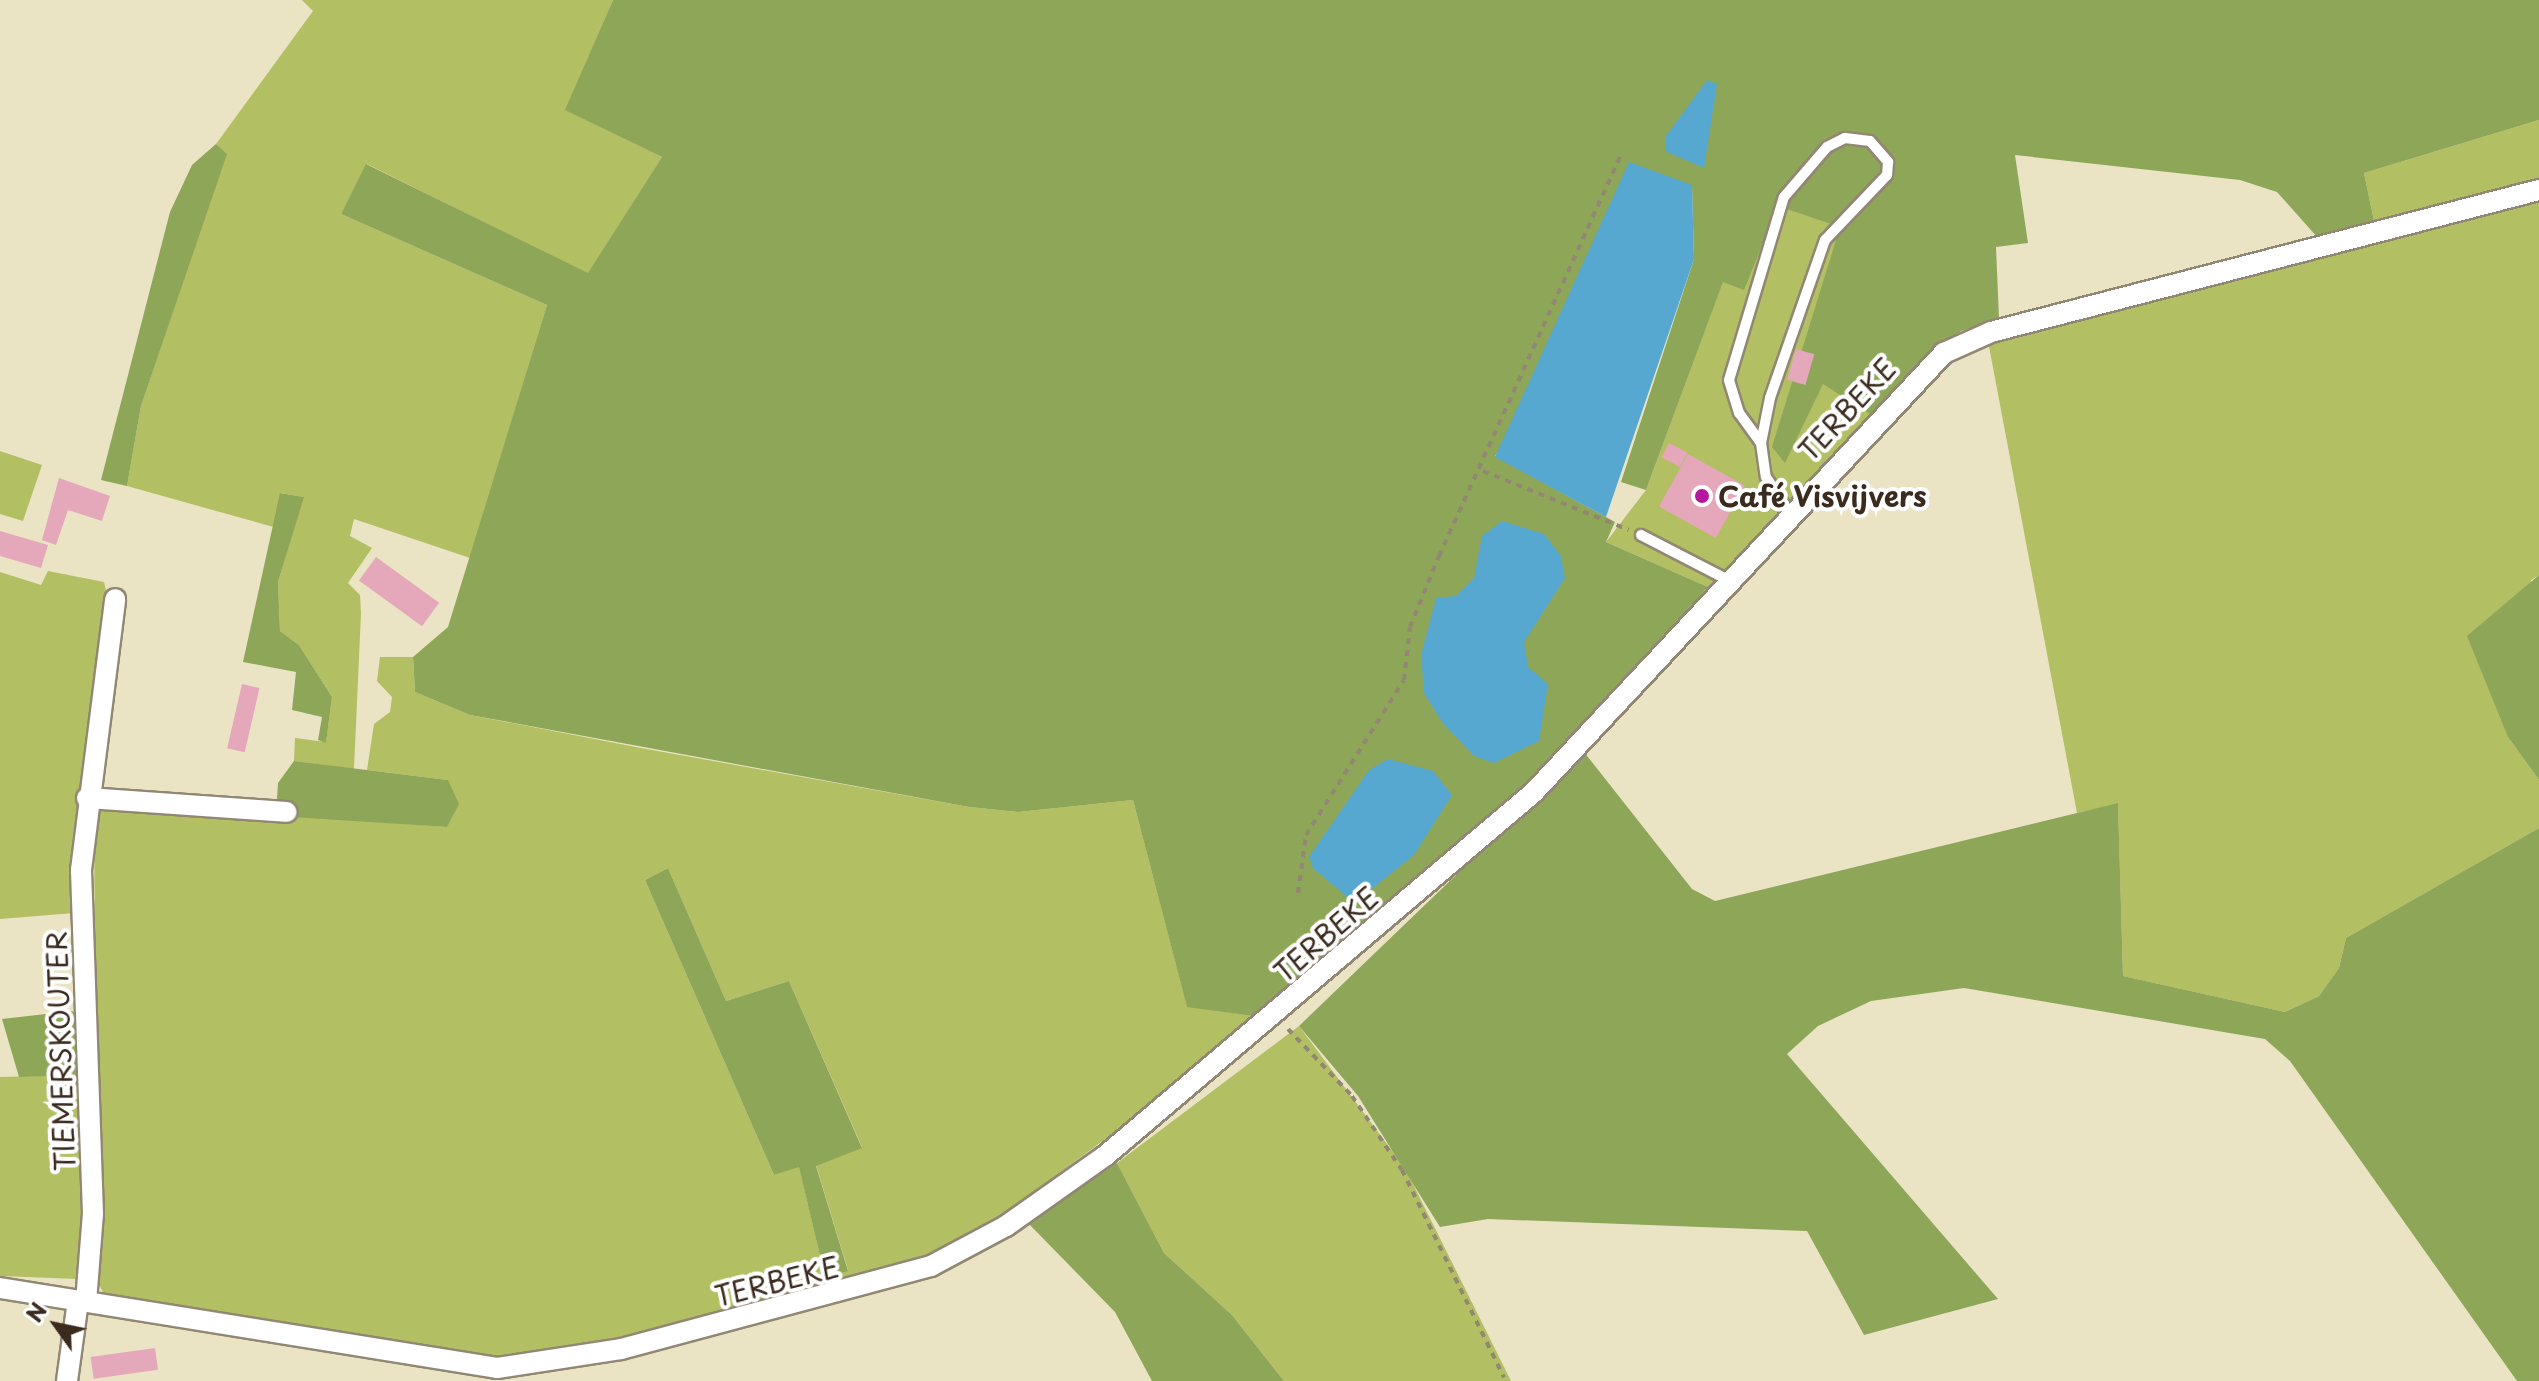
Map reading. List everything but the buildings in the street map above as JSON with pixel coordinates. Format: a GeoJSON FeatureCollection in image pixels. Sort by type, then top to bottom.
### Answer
{"type":"FeatureCollection","features":[{"type":"Feature","properties":{"kind":"street","name":"TERBEKE"},"geometry":{"type":"LineString","coordinates":[[0,1288],[497,1368],[636,1345],[868,1288],[957,1254],[1105,1156],[1274,1016],[1534,792],[1923,368],[1972,337],[2539,190]]}},
{"type":"Feature","properties":{"kind":"street","name":"TIEMERSKOUTER"},"geometry":{"type":"LineString","coordinates":[[67,1381],[93,1225],[81,870],[87,798],[115,599]]}},
{"type":"Feature","properties":{"kind":"street"},"geometry":{"type":"LineString","coordinates":[[87,798],[287,812]]}},
{"type":"Feature","properties":{"kind":"lane"},"geometry":{"type":"LineString","coordinates":[[1761,443],[1817,256],[1887,175],[1888,162],[1870,141],[1845,138],[1827,147],[1794,180],[1779,210],[1729,380],[1739,413],[1761,443],[1773,497],[1789,512]]}},
{"type":"Feature","properties":{"kind":"lane"},"geometry":{"type":"LineString","coordinates":[[1641,535],[1728,580]]}},
{"type":"Feature","properties":{"kind":"path"},"geometry":{"type":"LineString","coordinates":[[1298,893],[1306,835],[1404,680],[1410,627],[1483,471],[1504,405],[1622,152]]}},
{"type":"Feature","properties":{"kind":"path"},"geometry":{"type":"LineString","coordinates":[[1483,471],[1641,535]]}},
{"type":"Feature","properties":{"kind":"path"},"geometry":{"type":"LineString","coordinates":[[1274,1016],[1352,1096],[1402,1170],[1504,1377]]}},
{"type":"Feature","properties":{"kind":"green space"},"geometry":{"type":"Polygon","coordinates":[[[302,0],[613,0],[566,110],[662,157],[588,274],[367,164],[341,214],[547,305],[470,558],[354,519],[350,536],[372,548],[348,583],[360,595],[361,613],[354,769],[294,761],[295,738],[326,742],[332,697],[299,645],[280,631],[278,582],[303,497],[281,493],[277,528],[127,486],[141,406],[226,154],[216,144],[313,11],[302,0]]]}},
{"type":"Feature","properties":{"kind":"green space"},"geometry":{"type":"Polygon","coordinates":[[[613,0],[2539,0],[2539,120],[2364,173],[2374,221],[2318,238],[2277,192],[2240,180],[2015,155],[2028,243],[1996,247],[1999,318],[1961,331],[1927,355],[1870,414],[1823,384],[1785,463],[1772,447],[1840,227],[1778,206],[1744,290],[1723,282],[1646,490],[1621,482],[1694,259],[1692,186],[1495,456],[1615,522],[1606,542],[1708,587],[1526,783],[1253,1016],[1187,1007],[1133,800],[1018,812],[969,807],[470,715],[415,692],[413,657],[448,627],[547,305],[341,214],[366,164],[588,273],[662,157],[565,110],[613,0]]]}},
{"type":"Feature","properties":{"kind":"green space"},"geometry":{"type":"Polygon","coordinates":[[[2539,120],[2539,178],[2374,221],[2364,173],[2539,120]]]}},
{"type":"Feature","properties":{"kind":"green space"},"geometry":{"type":"Polygon","coordinates":[[[1716,130],[1999,318],[1961,331],[1927,355],[1708,587],[1606,542],[1646,490],[1723,281],[1716,130]]]}},
{"type":"Feature","properties":{"kind":"green space"},"geometry":{"type":"Polygon","coordinates":[[[216,144],[227,154],[141,406],[127,486],[101,480],[170,212],[192,165],[216,144]]]}},
{"type":"Feature","properties":{"kind":"green space"},"geometry":{"type":"Polygon","coordinates":[[[2539,198],[2539,575],[2531,580],[2508,737],[2539,780],[2539,828],[2346,938],[2339,968],[2319,996],[2285,1012],[2123,976],[2118,804],[2077,813],[1988,341],[2539,198]]]}},
{"type":"Feature","properties":{"kind":"green space"},"geometry":{"type":"Polygon","coordinates":[[[0,451],[42,465],[23,521],[0,514],[0,451]]]}},
{"type":"Feature","properties":{"kind":"green space"},"geometry":{"type":"Polygon","coordinates":[[[280,493],[304,497],[278,582],[280,631],[299,645],[332,697],[326,743],[318,740],[322,717],[292,710],[296,672],[243,662],[280,493]]]}},
{"type":"Feature","properties":{"kind":"green space"},"geometry":{"type":"Polygon","coordinates":[[[48,571],[104,582],[110,609],[72,844],[74,913],[0,919],[0,572],[41,585],[48,571]]]}},
{"type":"Feature","properties":{"kind":"green space"},"geometry":{"type":"Polygon","coordinates":[[[2539,575],[2539,780],[2508,737],[2467,636],[2539,575]]]}},
{"type":"Feature","properties":{"kind":"green space"},"geometry":{"type":"Polygon","coordinates":[[[380,657],[413,657],[415,692],[470,715],[969,807],[1018,812],[1133,800],[1187,1006],[1253,1016],[1137,1116],[978,1232],[915,1264],[828,1291],[523,1359],[465,1358],[105,1296],[97,1281],[94,816],[101,806],[138,804],[447,827],[448,780],[367,770],[374,724],[390,712],[392,697],[377,681],[380,657]],[[668,868],[645,880],[774,1175],[799,1166],[825,1277],[848,1270],[816,1165],[862,1147],[789,981],[726,1001],[668,868]]]}},
{"type":"Feature","properties":{"kind":"green space"},"geometry":{"type":"Polygon","coordinates":[[[1584,752],[1692,889],[1715,901],[2118,803],[2123,976],[2285,1012],[2319,996],[2339,968],[2346,938],[2539,828],[2539,1381],[2517,1381],[2290,1061],[2265,1039],[1964,988],[1871,1001],[1818,1026],[1787,1054],[1998,1299],[1864,1335],[1807,1231],[1488,1219],[1440,1227],[1358,1096],[1299,1026],[1584,752]]]}},
{"type":"Feature","properties":{"kind":"green space"},"geometry":{"type":"Polygon","coordinates":[[[294,761],[448,780],[459,804],[447,827],[276,816],[278,783],[294,761]]]}},
{"type":"Feature","properties":{"kind":"green space"},"geometry":{"type":"Polygon","coordinates":[[[668,868],[726,1001],[789,981],[862,1148],[816,1166],[848,1271],[825,1277],[799,1167],[774,1175],[645,880],[668,868]]]}},
{"type":"Feature","properties":{"kind":"green space"},"geometry":{"type":"Polygon","coordinates":[[[72,1011],[79,1015],[80,1075],[19,1077],[2,1019],[72,1011]]]}},
{"type":"Feature","properties":{"kind":"green space"},"geometry":{"type":"Polygon","coordinates":[[[1299,1026],[1405,1168],[1511,1381],[1284,1381],[1232,1315],[1164,1253],[1117,1163],[1299,1026]]]}},
{"type":"Feature","properties":{"kind":"green space"},"geometry":{"type":"Polygon","coordinates":[[[80,1075],[83,1262],[77,1279],[0,1276],[0,1077],[80,1075]]]}},
{"type":"Feature","properties":{"kind":"green space"},"geometry":{"type":"Polygon","coordinates":[[[1117,1163],[1164,1253],[1232,1315],[1284,1381],[1152,1381],[1115,1312],[1028,1223],[1117,1163]]]}},
{"type":"Feature","properties":{"kind":"water"},"geometry":{"type":"Polygon","coordinates":[[[1707,80],[1717,84],[1704,168],[1665,151],[1666,136],[1707,80]]]}},
{"type":"Feature","properties":{"kind":"water"},"geometry":{"type":"Polygon","coordinates":[[[1629,162],[1692,185],[1694,259],[1606,517],[1495,457],[1629,162]]]}},
{"type":"Feature","properties":{"kind":"water"},"geometry":{"type":"Polygon","coordinates":[[[1502,521],[1544,534],[1561,556],[1565,578],[1524,642],[1528,667],[1548,684],[1539,741],[1494,763],[1474,756],[1442,722],[1424,693],[1421,655],[1436,598],[1456,596],[1474,578],[1482,536],[1502,521]]]}},
{"type":"Feature","properties":{"kind":"water"},"geometry":{"type":"Polygon","coordinates":[[[1388,759],[1433,771],[1452,795],[1414,855],[1354,903],[1313,868],[1309,857],[1369,770],[1388,759]]]}},
{"type":"Feature","properties":{"kind":"place","name":"Café Visvijvers"},"geometry":{"type":"Point","coordinates":[1702,496]}}]}
